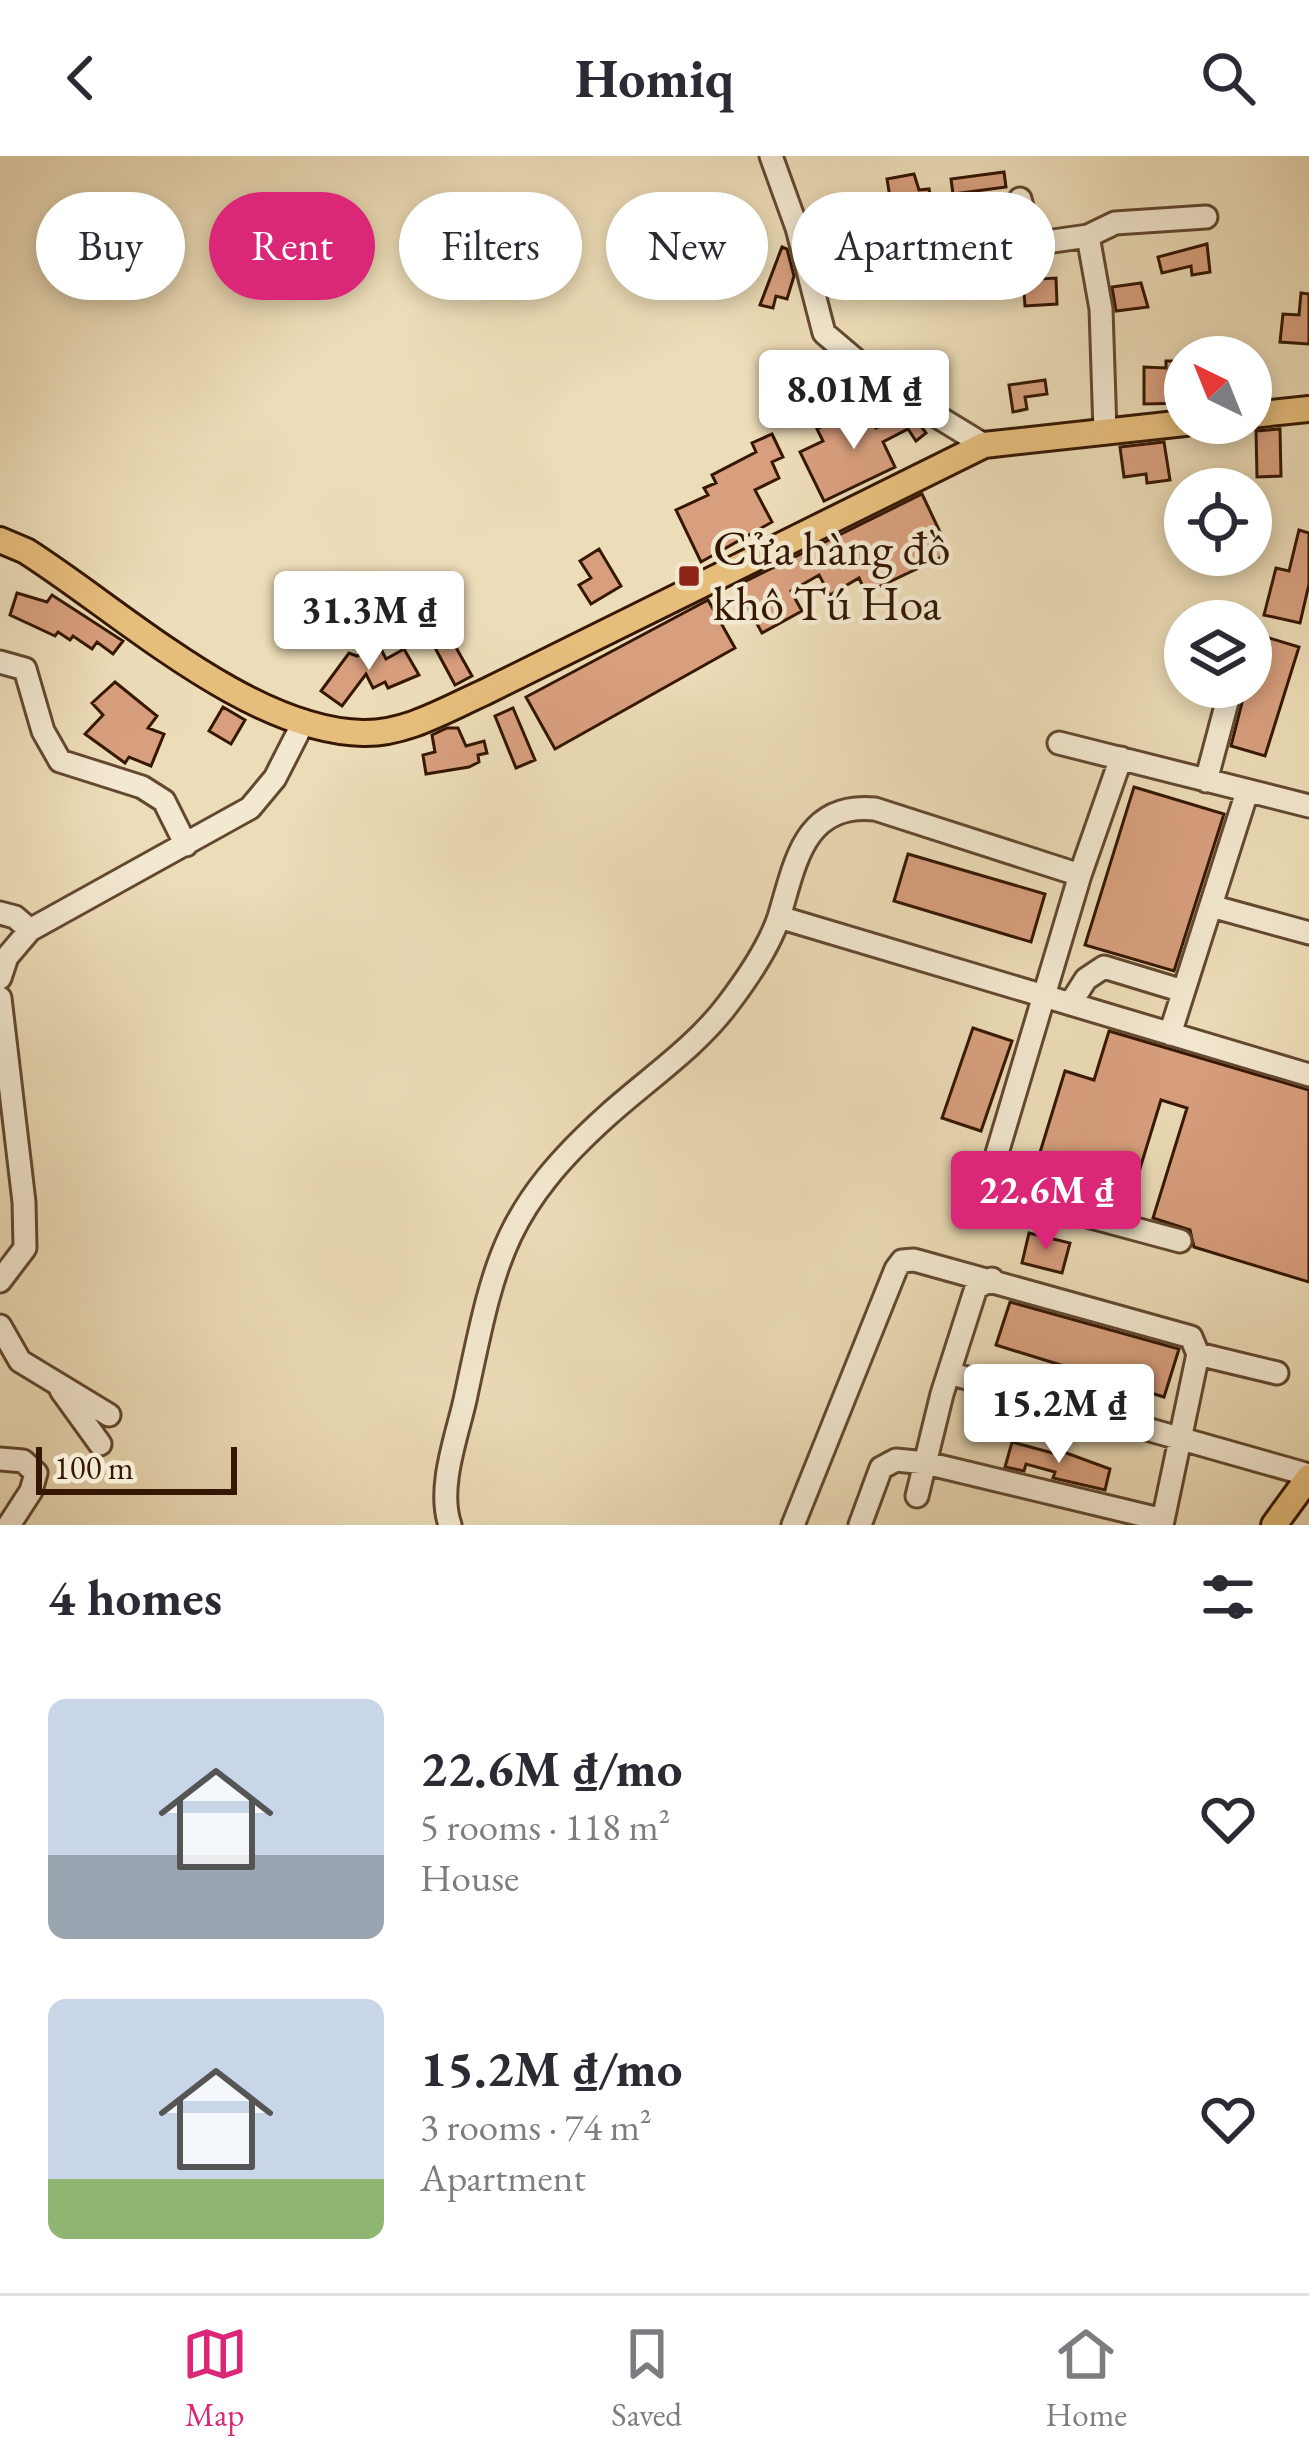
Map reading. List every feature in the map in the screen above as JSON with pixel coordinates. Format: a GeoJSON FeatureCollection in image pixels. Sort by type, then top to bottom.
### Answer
{"type":"FeatureCollection","features":[{"type":"Feature","properties":{"kind":"main road"},"geometry":{"type":"LineString","coordinates":[[1272,413],[1309,409]]}},
{"type":"Feature","properties":{"kind":"main road"},"geometry":{"type":"LineString","coordinates":[[0,541],[58,572],[194,668],[304,721],[362,733],[423,720],[983,445],[1164,424]]}},
{"type":"Feature","properties":{"kind":"main road"},"geometry":{"type":"LineString","coordinates":[[1275,1525],[1309,1476]]}},
{"type":"Feature","properties":{"kind":"street"},"geometry":{"type":"LineString","coordinates":[[771,156],[797,228],[824,333],[884,384],[983,445]]}},
{"type":"Feature","properties":{"kind":"street"},"geometry":{"type":"LineString","coordinates":[[1055,241],[1088,236],[1115,223],[1206,218]]}},
{"type":"Feature","properties":{"kind":"street"},"geometry":{"type":"LineString","coordinates":[[1088,236],[1101,309],[1105,431]]}},
{"type":"Feature","properties":{"kind":"street"},"geometry":{"type":"LineString","coordinates":[[0,662],[25,669],[43,731],[60,761],[142,787],[164,801],[186,845]]}},
{"type":"Feature","properties":{"kind":"street"},"geometry":{"type":"LineString","coordinates":[[1206,781],[1225,708]]}},
{"type":"Feature","properties":{"kind":"street"},"geometry":{"type":"LineString","coordinates":[[0,978],[7,957],[30,930],[250,808],[275,778],[304,721]]}},
{"type":"Feature","properties":{"kind":"street"},"geometry":{"type":"LineString","coordinates":[[1059,743],[1309,806]]}},
{"type":"Feature","properties":{"kind":"street"},"geometry":{"type":"LineString","coordinates":[[1121,758],[1080,875],[995,1160],[999,1184],[1013,1196],[1180,1241]]}},
{"type":"Feature","properties":{"kind":"street"},"geometry":{"type":"LineString","coordinates":[[1170,1034],[1246,792]]}},
{"type":"Feature","properties":{"kind":"street"},"geometry":{"type":"LineString","coordinates":[[450,1525],[446,1515],[452,1457],[492,1273],[506,1239],[530,1196],[566,1155],[719,1016],[759,957],[779,917],[789,873],[813,830],[842,810],[875,809],[1080,875]]}},
{"type":"Feature","properties":{"kind":"street"},"geometry":{"type":"LineString","coordinates":[[1211,906],[1309,933]]}},
{"type":"Feature","properties":{"kind":"street"},"geometry":{"type":"LineString","coordinates":[[0,913],[15,917],[30,930]]}},
{"type":"Feature","properties":{"kind":"street"},"geometry":{"type":"LineString","coordinates":[[779,917],[1309,1075]]}},
{"type":"Feature","properties":{"kind":"street"},"geometry":{"type":"LineString","coordinates":[[1070,1004],[1086,979],[1104,967],[1183,992]]}},
{"type":"Feature","properties":{"kind":"street"},"geometry":{"type":"LineString","coordinates":[[0,998],[25,1202],[25,1248],[0,1282]]}},
{"type":"Feature","properties":{"kind":"street"},"geometry":{"type":"LineString","coordinates":[[794,1525],[902,1262],[914,1260],[992,1279],[1181,1332],[1196,1342],[1198,1354],[1163,1522],[926,1463],[896,1460],[880,1468],[860,1525]]}},
{"type":"Feature","properties":{"kind":"street"},"geometry":{"type":"LineString","coordinates":[[917,1496],[976,1288],[992,1279]]}},
{"type":"Feature","properties":{"kind":"street"},"geometry":{"type":"LineString","coordinates":[[0,1326],[20,1361],[109,1415]]}},
{"type":"Feature","properties":{"kind":"street"},"geometry":{"type":"LineString","coordinates":[[1198,1354],[1276,1373]]}},
{"type":"Feature","properties":{"kind":"street"},"geometry":{"type":"LineString","coordinates":[[950,1373],[1309,1476]]}},
{"type":"Feature","properties":{"kind":"street"},"geometry":{"type":"LineString","coordinates":[[61,1389],[100,1444]]}},
{"type":"Feature","properties":{"kind":"street"},"geometry":{"type":"LineString","coordinates":[[0,1459],[23,1461],[37,1479],[8,1525]]}},
{"type":"Feature","properties":{"kind":"building"},"geometry":{"type":"Polygon","coordinates":[[[1004,172],[1006,187],[953,192],[951,179],[1004,172]]]}},
{"type":"Feature","properties":{"kind":"building"},"geometry":{"type":"Polygon","coordinates":[[[914,174],[919,190],[930,192],[889,192],[887,179],[914,174]]]}},
{"type":"Feature","properties":{"kind":"building"},"geometry":{"type":"Polygon","coordinates":[[[1207,244],[1210,272],[1192,275],[1191,266],[1162,273],[1158,257],[1207,244]]]}},
{"type":"Feature","properties":{"kind":"building"},"geometry":{"type":"Polygon","coordinates":[[[782,247],[787,249],[792,283],[787,299],[776,296],[773,308],[760,305],[768,300],[768,284],[782,247]]]}},
{"type":"Feature","properties":{"kind":"building"},"geometry":{"type":"Polygon","coordinates":[[[1056,278],[1057,304],[1025,306],[1025,300],[1055,300],[1056,278]]]}},
{"type":"Feature","properties":{"kind":"building"},"geometry":{"type":"Polygon","coordinates":[[[1141,283],[1148,307],[1116,311],[1112,287],[1141,283]]]}},
{"type":"Feature","properties":{"kind":"building"},"geometry":{"type":"Polygon","coordinates":[[[1301,293],[1309,294],[1309,344],[1280,342],[1283,314],[1299,315],[1301,293]]]}},
{"type":"Feature","properties":{"kind":"building"},"geometry":{"type":"Polygon","coordinates":[[[1144,367],[1164,368],[1164,404],[1144,404],[1144,367]]]}},
{"type":"Feature","properties":{"kind":"building"},"geometry":{"type":"Polygon","coordinates":[[[1045,380],[1047,394],[1025,397],[1027,409],[1013,412],[1009,385],[1045,380]]]}},
{"type":"Feature","properties":{"kind":"building"},"geometry":{"type":"Polygon","coordinates":[[[889,405],[918,422],[926,433],[916,441],[908,429],[883,442],[895,467],[824,501],[800,452],[823,441],[817,429],[848,408],[858,428],[872,420],[876,428],[899,418],[889,405]]]}},
{"type":"Feature","properties":{"kind":"building"},"geometry":{"type":"Polygon","coordinates":[[[1280,429],[1281,476],[1272,476],[1272,468],[1257,468],[1256,444],[1272,444],[1272,430],[1280,429]]]}},
{"type":"Feature","properties":{"kind":"building"},"geometry":{"type":"Polygon","coordinates":[[[772,434],[783,457],[772,462],[779,478],[755,490],[772,522],[701,562],[676,510],[708,495],[704,488],[716,483],[712,475],[756,452],[752,443],[772,434]]]}},
{"type":"Feature","properties":{"kind":"building"},"geometry":{"type":"Polygon","coordinates":[[[1164,442],[1168,468],[1164,468],[1164,481],[1147,483],[1146,474],[1124,477],[1120,447],[1164,442]]]}},
{"type":"Feature","properties":{"kind":"building"},"geometry":{"type":"Polygon","coordinates":[[[922,494],[950,553],[866,593],[859,578],[830,595],[819,575],[791,591],[802,611],[762,633],[736,586],[922,494]]]}},
{"type":"Feature","properties":{"kind":"building"},"geometry":{"type":"Polygon","coordinates":[[[1299,530],[1309,533],[1309,584],[1300,623],[1272,617],[1272,600],[1268,600],[1276,568],[1289,571],[1299,530]]]}},
{"type":"Feature","properties":{"kind":"building"},"geometry":{"type":"Polygon","coordinates":[[[599,549],[621,586],[591,604],[579,585],[591,578],[580,561],[599,549]]]}},
{"type":"Feature","properties":{"kind":"building"},"geometry":{"type":"Polygon","coordinates":[[[17,593],[47,602],[52,595],[123,641],[113,654],[97,642],[92,649],[73,636],[70,640],[58,632],[55,636],[10,615],[17,593]]]}},
{"type":"Feature","properties":{"kind":"building"},"geometry":{"type":"Polygon","coordinates":[[[708,600],[735,648],[555,749],[526,697],[708,600]]]}},
{"type":"Feature","properties":{"kind":"building"},"geometry":{"type":"Polygon","coordinates":[[[449,635],[472,676],[455,685],[433,644],[449,635]]]}},
{"type":"Feature","properties":{"kind":"building"},"geometry":{"type":"Polygon","coordinates":[[[1272,639],[1299,647],[1265,756],[1231,746],[1241,708],[1272,708],[1272,639]]]}},
{"type":"Feature","properties":{"kind":"building"},"geometry":{"type":"Polygon","coordinates":[[[379,645],[386,659],[404,649],[419,675],[388,688],[385,682],[373,688],[366,674],[342,706],[321,691],[349,653],[357,656],[379,645]]]}},
{"type":"Feature","properties":{"kind":"building"},"geometry":{"type":"Polygon","coordinates":[[[115,682],[157,716],[148,728],[164,734],[151,766],[129,757],[125,763],[85,734],[103,715],[92,703],[115,682]]]}},
{"type":"Feature","properties":{"kind":"building"},"geometry":{"type":"Polygon","coordinates":[[[223,707],[245,720],[231,744],[209,731],[223,707]]]}},
{"type":"Feature","properties":{"kind":"building"},"geometry":{"type":"Polygon","coordinates":[[[513,708],[535,760],[516,768],[495,716],[513,708]]]}},
{"type":"Feature","properties":{"kind":"building"},"geometry":{"type":"Polygon","coordinates":[[[458,728],[466,746],[484,741],[487,753],[478,755],[479,762],[469,767],[426,774],[423,755],[435,752],[432,735],[458,728]]]}},
{"type":"Feature","properties":{"kind":"building"},"geometry":{"type":"Polygon","coordinates":[[[1134,787],[1224,814],[1174,971],[1085,945],[1134,787]]]}},
{"type":"Feature","properties":{"kind":"building"},"geometry":{"type":"Polygon","coordinates":[[[908,854],[1045,894],[1031,942],[894,901],[908,854]]]}},
{"type":"Feature","properties":{"kind":"building"},"geometry":{"type":"Polygon","coordinates":[[[973,1028],[1012,1041],[981,1131],[942,1118],[973,1028]]]}},
{"type":"Feature","properties":{"kind":"building"},"geometry":{"type":"Polygon","coordinates":[[[1109,1031],[1309,1090],[1309,1282],[1194,1247],[1190,1230],[1153,1218],[1187,1108],[1161,1100],[1127,1211],[1030,1185],[1065,1071],[1094,1080],[1109,1031]]]}},
{"type":"Feature","properties":{"kind":"building"},"geometry":{"type":"Polygon","coordinates":[[[1029,1233],[1070,1243],[1062,1273],[1022,1263],[1029,1233]]]}},
{"type":"Feature","properties":{"kind":"building"},"geometry":{"type":"Polygon","coordinates":[[[1010,1302],[1179,1349],[1164,1397],[996,1345],[1010,1302]]]}},
{"type":"Feature","properties":{"kind":"building"},"geometry":{"type":"Polygon","coordinates":[[[1012,1442],[1060,1455],[1061,1451],[1110,1469],[1105,1490],[1053,1478],[1055,1472],[1026,1464],[1024,1471],[1005,1467],[1012,1442]]]}},
{"type":"Feature","properties":{"kind":"place","name":"Cửa hàng đồ khô Tú Hoa"},"geometry":{"type":"Point","coordinates":[689,576]}}]}
